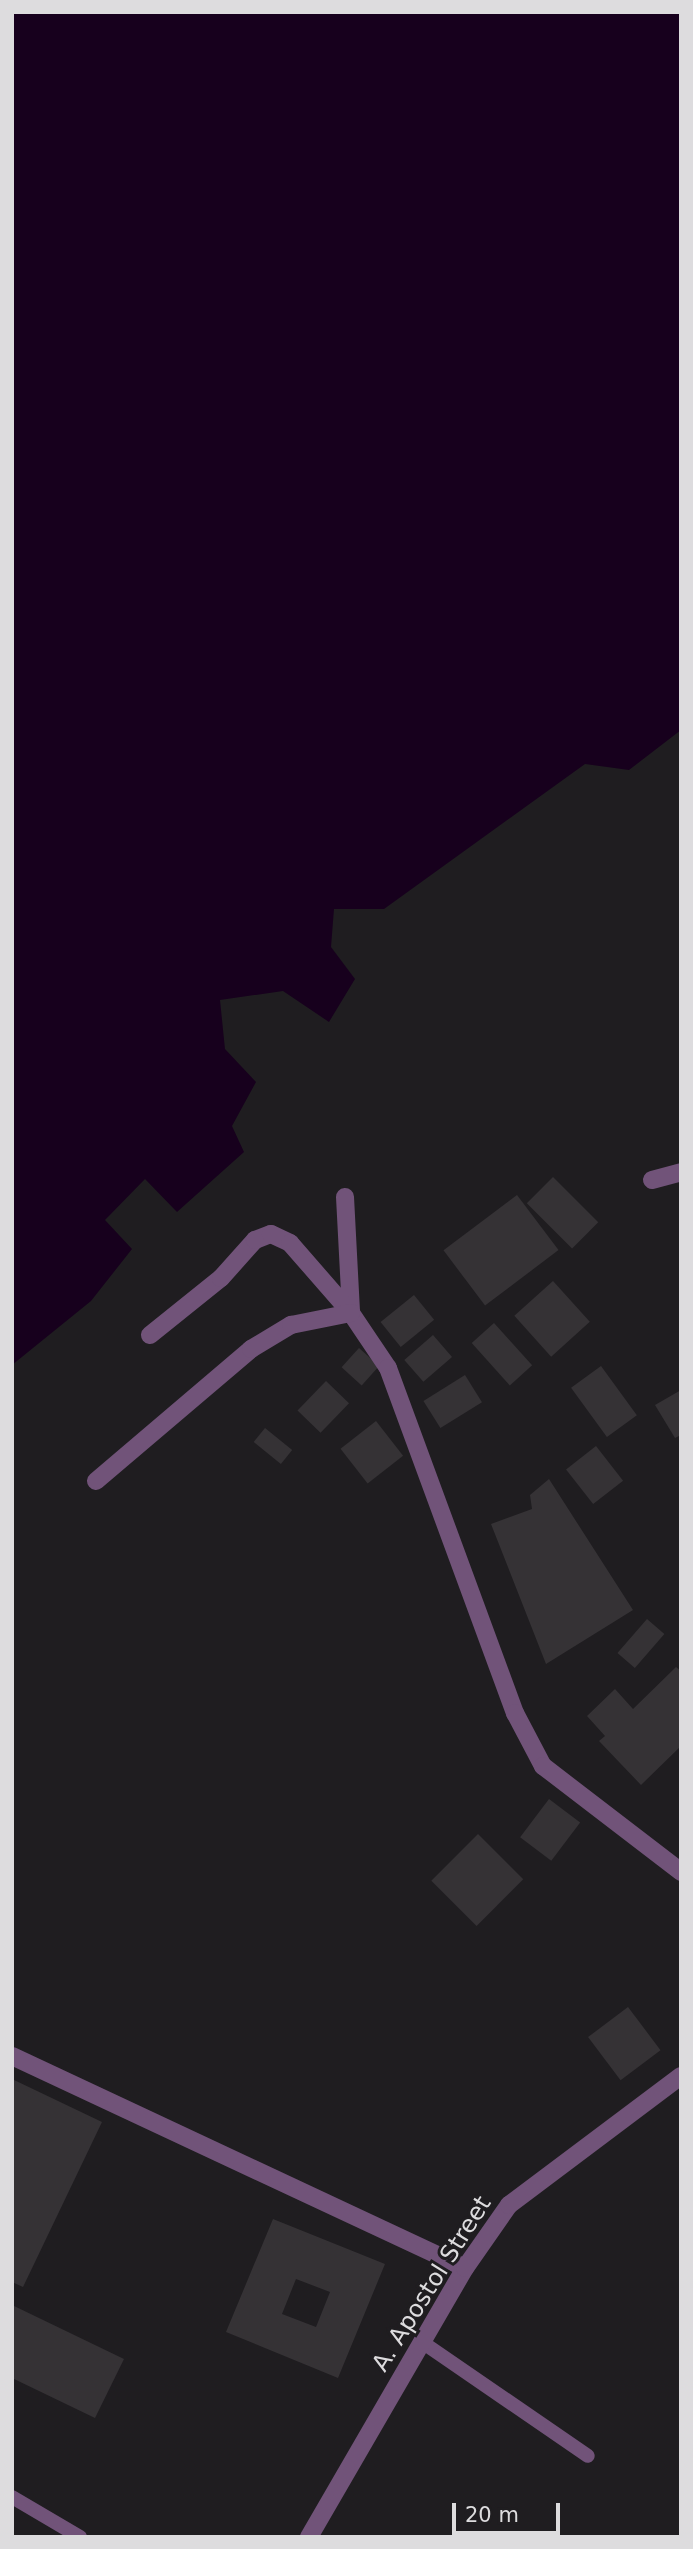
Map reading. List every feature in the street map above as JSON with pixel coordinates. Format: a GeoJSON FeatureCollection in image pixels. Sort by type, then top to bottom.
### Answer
{"type":"FeatureCollection","features":[{"type":"Feature","properties":{"kind":"street"},"geometry":{"type":"LineString","coordinates":[[652,1180],[681,1172]]}},
{"type":"Feature","properties":{"kind":"street"},"geometry":{"type":"LineString","coordinates":[[345,1197],[351,1313]]}},
{"type":"Feature","properties":{"kind":"street"},"geometry":{"type":"LineString","coordinates":[[150,1335],[220,1278],[255,1240],[271,1234],[290,1243],[351,1313],[388,1368],[476,1613],[515,1713],[543,1766],[681,1872]]}},
{"type":"Feature","properties":{"kind":"street"},"geometry":{"type":"LineString","coordinates":[[96,1481],[251,1349],[291,1325],[351,1313]]}},
{"type":"Feature","properties":{"kind":"street"},"geometry":{"type":"LineString","coordinates":[[12,2056],[465,2268]]}},
{"type":"Feature","properties":{"kind":"street","name":"A. Apostol Street"},"geometry":{"type":"LineString","coordinates":[[309,2537],[465,2268],[509,2204],[681,2076]]}},
{"type":"Feature","properties":{"kind":"lane"},"geometry":{"type":"LineString","coordinates":[[422,2342],[588,2456]]}},
{"type":"Feature","properties":{"kind":"lane"},"geometry":{"type":"LineString","coordinates":[[12,2497],[80,2537]]}},
{"type":"Feature","properties":{"kind":"shaded area"},"geometry":{"type":"Polygon","coordinates":[[[12,12],[681,12],[681,730],[629,770],[585,764],[384,909],[334,909],[331,947],[355,979],[329,1022],[283,991],[220,1000],[225,1049],[256,1082],[232,1126],[244,1152],[177,1212],[145,1179],[105,1220],[132,1249],[91,1301],[12,1365],[12,12]]]}},
{"type":"Feature","properties":{"kind":"building"},"geometry":{"type":"Polygon","coordinates":[[[553,1177],[598,1222],[572,1248],[527,1203],[553,1177]]]}},
{"type":"Feature","properties":{"kind":"building"},"geometry":{"type":"Polygon","coordinates":[[[517,1195],[559,1250],[485,1305],[444,1250],[517,1195]]]}},
{"type":"Feature","properties":{"kind":"building"},"geometry":{"type":"Polygon","coordinates":[[[553,1281],[590,1322],[551,1357],[514,1316],[553,1281]]]}},
{"type":"Feature","properties":{"kind":"building"},"geometry":{"type":"Polygon","coordinates":[[[414,1295],[434,1320],[401,1347],[381,1322],[414,1295]]]}},
{"type":"Feature","properties":{"kind":"building"},"geometry":{"type":"Polygon","coordinates":[[[494,1323],[532,1365],[510,1385],[472,1343],[494,1323]]]}},
{"type":"Feature","properties":{"kind":"building"},"geometry":{"type":"Polygon","coordinates":[[[433,1335],[452,1357],[423,1382],[404,1360],[433,1335]]]}},
{"type":"Feature","properties":{"kind":"building"},"geometry":{"type":"Polygon","coordinates":[[[359,1348],[379,1366],[362,1385],[342,1367],[359,1348]]]}},
{"type":"Feature","properties":{"kind":"building"},"geometry":{"type":"Polygon","coordinates":[[[601,1366],[637,1415],[607,1437],[571,1388],[601,1366]]]}},
{"type":"Feature","properties":{"kind":"building"},"geometry":{"type":"Polygon","coordinates":[[[465,1375],[482,1402],[440,1428],[423,1401],[465,1375]]]}},
{"type":"Feature","properties":{"kind":"building"},"geometry":{"type":"Polygon","coordinates":[[[326,1381],[349,1403],[321,1433],[298,1410],[326,1381]]]}},
{"type":"Feature","properties":{"kind":"building"},"geometry":{"type":"Polygon","coordinates":[[[681,1390],[681,1435],[675,1438],[655,1405],[681,1390]]]}},
{"type":"Feature","properties":{"kind":"building"},"geometry":{"type":"Polygon","coordinates":[[[376,1421],[403,1456],[368,1483],[341,1449],[376,1421]]]}},
{"type":"Feature","properties":{"kind":"building"},"geometry":{"type":"Polygon","coordinates":[[[265,1428],[292,1450],[281,1464],[254,1442],[265,1428]]]}},
{"type":"Feature","properties":{"kind":"building"},"geometry":{"type":"Polygon","coordinates":[[[596,1446],[623,1481],[593,1504],[566,1469],[596,1446]]]}},
{"type":"Feature","properties":{"kind":"building"},"geometry":{"type":"Polygon","coordinates":[[[549,1479],[633,1610],[546,1664],[491,1524],[532,1509],[530,1495],[549,1479]]]}},
{"type":"Feature","properties":{"kind":"building"},"geometry":{"type":"Polygon","coordinates":[[[647,1619],[664,1634],[635,1668],[617,1653],[647,1619]]]}},
{"type":"Feature","properties":{"kind":"building"},"geometry":{"type":"Polygon","coordinates":[[[676,1667],[681,1671],[681,1746],[641,1785],[599,1741],[605,1736],[587,1716],[615,1689],[633,1709],[676,1667]]]}},
{"type":"Feature","properties":{"kind":"building"},"geometry":{"type":"Polygon","coordinates":[[[549,1799],[580,1822],[551,1861],[520,1837],[549,1799]]]}},
{"type":"Feature","properties":{"kind":"building"},"geometry":{"type":"Polygon","coordinates":[[[478,1834],[523,1879],[477,1926],[431,1881],[478,1834]]]}},
{"type":"Feature","properties":{"kind":"building"},"geometry":{"type":"Polygon","coordinates":[[[628,2007],[660,2050],[621,2080],[588,2037],[628,2007]]]}},
{"type":"Feature","properties":{"kind":"building"},"geometry":{"type":"Polygon","coordinates":[[[12,2079],[102,2122],[23,2287],[12,2282],[12,2079]]]}},
{"type":"Feature","properties":{"kind":"building"},"geometry":{"type":"Polygon","coordinates":[[[273,2219],[385,2264],[338,2378],[226,2332],[273,2219]],[[296,2279],[282,2314],[316,2327],[330,2292],[296,2279]]]}},
{"type":"Feature","properties":{"kind":"building"},"geometry":{"type":"Polygon","coordinates":[[[12,2305],[124,2359],[95,2418],[12,2378],[12,2305]]]}}]}
